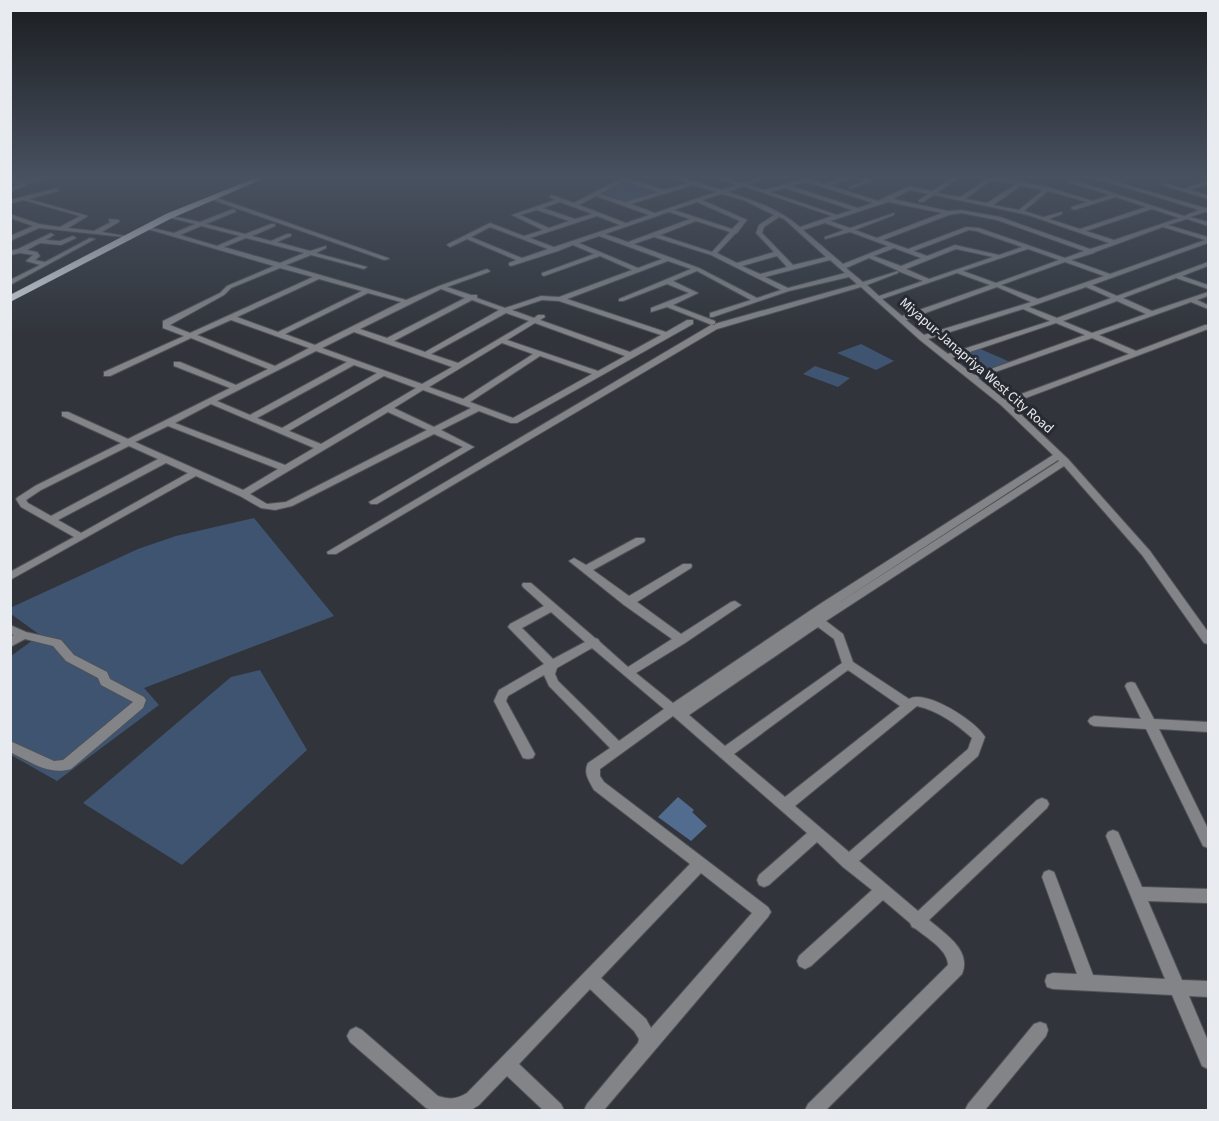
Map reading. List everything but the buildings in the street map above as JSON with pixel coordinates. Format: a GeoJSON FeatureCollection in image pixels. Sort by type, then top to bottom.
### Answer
{"type":"FeatureCollection","features":[{"type":"Feature","properties":{"kind":"main road"},"geometry":{"type":"LineString","coordinates":[[10,293],[136,229]]}},
{"type":"Feature","properties":{"kind":"main road"},"geometry":{"type":"LineString","coordinates":[[10,299],[142,229]]}},
{"type":"Feature","properties":{"kind":"street"},"geometry":{"type":"LineString","coordinates":[[10,238],[30,229]]}},
{"type":"Feature","properties":{"kind":"street"},"geometry":{"type":"LineString","coordinates":[[62,229],[93,236],[122,236]]}},
{"type":"Feature","properties":{"kind":"street"},"geometry":{"type":"LineString","coordinates":[[10,283],[104,229]]}},
{"type":"Feature","properties":{"kind":"street"},"geometry":{"type":"LineString","coordinates":[[154,229],[407,302]]}},
{"type":"Feature","properties":{"kind":"street"},"geometry":{"type":"LineString","coordinates":[[174,235],[188,229]]}},
{"type":"Feature","properties":{"kind":"street"},"geometry":{"type":"LineString","coordinates":[[222,229],[364,267]]}},
{"type":"Feature","properties":{"kind":"street"},"geometry":{"type":"LineString","coordinates":[[217,248],[263,229]]}},
{"type":"Feature","properties":{"kind":"street"},"geometry":{"type":"LineString","coordinates":[[296,229],[386,259]]}},
{"type":"Feature","properties":{"kind":"street"},"geometry":{"type":"LineString","coordinates":[[450,245],[482,229]]}},
{"type":"Feature","properties":{"kind":"street"},"geometry":{"type":"LineString","coordinates":[[501,229],[553,249],[611,229]]}},
{"type":"Feature","properties":{"kind":"street"},"geometry":{"type":"LineString","coordinates":[[467,237],[521,260],[609,229]]}},
{"type":"Feature","properties":{"kind":"street"},"geometry":{"type":"LineString","coordinates":[[627,245],[670,229]]}},
{"type":"Feature","properties":{"kind":"street"},"geometry":{"type":"LineString","coordinates":[[727,229],[735,232]]}},
{"type":"Feature","properties":{"kind":"street"},"geometry":{"type":"LineString","coordinates":[[713,254],[737,229]]}},
{"type":"Feature","properties":{"kind":"street"},"geometry":{"type":"LineString","coordinates":[[759,229],[761,237],[780,253],[792,268]]}},
{"type":"Feature","properties":{"kind":"street","name":"Miyapur-Janapriya West City Road"},"geometry":{"type":"LineString","coordinates":[[799,229],[923,338],[1004,403],[1062,458],[1146,553],[1209,640]]}},
{"type":"Feature","properties":{"kind":"street"},"geometry":{"type":"LineString","coordinates":[[877,240],[905,229]]}},
{"type":"Feature","properties":{"kind":"street"},"geometry":{"type":"LineString","coordinates":[[908,251],[967,229]]}},
{"type":"Feature","properties":{"kind":"street"},"geometry":{"type":"LineString","coordinates":[[975,229],[1110,276]]}},
{"type":"Feature","properties":{"kind":"street"},"geometry":{"type":"LineString","coordinates":[[1025,229],[1092,252]]}},
{"type":"Feature","properties":{"kind":"street"},"geometry":{"type":"LineString","coordinates":[[1074,229],[1116,243]]}},
{"type":"Feature","properties":{"kind":"street"},"geometry":{"type":"LineString","coordinates":[[1079,231],[1084,229]]}},
{"type":"Feature","properties":{"kind":"street"},"geometry":{"type":"LineString","coordinates":[[1068,261],[1157,229]]}},
{"type":"Feature","properties":{"kind":"street"},"geometry":{"type":"LineString","coordinates":[[902,320],[1158,229]]}},
{"type":"Feature","properties":{"kind":"street"},"geometry":{"type":"LineString","coordinates":[[1177,229],[1209,240]]}},
{"type":"Feature","properties":{"kind":"street"},"geometry":{"type":"LineString","coordinates":[[524,238],[548,230]]}},
{"type":"Feature","properties":{"kind":"street"},"geometry":{"type":"LineString","coordinates":[[827,238],[849,230],[927,258]]}},
{"type":"Feature","properties":{"kind":"street"},"geometry":{"type":"LineString","coordinates":[[599,234],[697,269],[756,300]]}},
{"type":"Feature","properties":{"kind":"street"},"geometry":{"type":"LineString","coordinates":[[10,253],[20,251],[51,235]]}},
{"type":"Feature","properties":{"kind":"street"},"geometry":{"type":"LineString","coordinates":[[272,242],[289,235]]}},
{"type":"Feature","properties":{"kind":"street"},"geometry":{"type":"LineString","coordinates":[[655,235],[713,254],[787,290]]}},
{"type":"Feature","properties":{"kind":"street"},"geometry":{"type":"LineString","coordinates":[[39,241],[61,243],[73,238]]}},
{"type":"Feature","properties":{"kind":"street"},"geometry":{"type":"LineString","coordinates":[[923,338],[1038,302],[1209,240]]}},
{"type":"Feature","properties":{"kind":"street"},"geometry":{"type":"LineString","coordinates":[[574,243],[638,270]]}},
{"type":"Feature","properties":{"kind":"street"},"geometry":{"type":"LineString","coordinates":[[842,267],[894,246]]}},
{"type":"Feature","properties":{"kind":"street"},"geometry":{"type":"LineString","coordinates":[[276,369],[189,336],[166,326],[166,323],[222,294],[229,287],[324,247]]}},
{"type":"Feature","properties":{"kind":"street"},"geometry":{"type":"LineString","coordinates":[[878,298],[1029,247]]}},
{"type":"Feature","properties":{"kind":"street"},"geometry":{"type":"LineString","coordinates":[[332,552],[714,327],[863,284],[955,248],[998,256]]}},
{"type":"Feature","properties":{"kind":"street"},"geometry":{"type":"LineString","coordinates":[[20,251],[35,253],[37,256],[29,261],[46,264]]}},
{"type":"Feature","properties":{"kind":"street"},"geometry":{"type":"LineString","coordinates":[[738,265],[780,253]]}},
{"type":"Feature","properties":{"kind":"street"},"geometry":{"type":"LineString","coordinates":[[544,274],[600,254]]}},
{"type":"Feature","properties":{"kind":"street"},"geometry":{"type":"LineString","coordinates":[[869,256],[929,281]]}},
{"type":"Feature","properties":{"kind":"street"},"geometry":{"type":"LineString","coordinates":[[761,276],[832,257]]}},
{"type":"Feature","properties":{"kind":"street"},"geometry":{"type":"LineString","coordinates":[[560,299],[667,259]]}},
{"type":"Feature","properties":{"kind":"street"},"geometry":{"type":"LineString","coordinates":[[947,357],[1206,267]]}},
{"type":"Feature","properties":{"kind":"street"},"geometry":{"type":"LineString","coordinates":[[621,300],[697,269]]}},
{"type":"Feature","properties":{"kind":"street"},"geometry":{"type":"LineString","coordinates":[[82,537],[24,505],[23,497],[407,302],[445,285],[487,271]]}},
{"type":"Feature","properties":{"kind":"street"},"geometry":{"type":"LineString","coordinates":[[959,272],[1038,302]]}},
{"type":"Feature","properties":{"kind":"street"},"geometry":{"type":"LineString","coordinates":[[667,305],[713,319],[756,300],[851,274]]}},
{"type":"Feature","properties":{"kind":"street"},"geometry":{"type":"LineString","coordinates":[[1176,276],[1209,287]]}},
{"type":"Feature","properties":{"kind":"street"},"geometry":{"type":"LineString","coordinates":[[107,374],[318,277]]}},
{"type":"Feature","properties":{"kind":"street"},"geometry":{"type":"LineString","coordinates":[[654,310],[695,293],[667,281]]}},
{"type":"Feature","properties":{"kind":"street"},"geometry":{"type":"LineString","coordinates":[[445,285],[633,353]]}},
{"type":"Feature","properties":{"kind":"street"},"geometry":{"type":"LineString","coordinates":[[1087,285],[1150,313]]}},
{"type":"Feature","properties":{"kind":"street"},"geometry":{"type":"LineString","coordinates":[[278,334],[369,290]]}},
{"type":"Feature","properties":{"kind":"street"},"geometry":{"type":"LineString","coordinates":[[972,378],[1150,313],[1209,294]]}},
{"type":"Feature","properties":{"kind":"street"},"geometry":{"type":"LineString","coordinates":[[387,341],[476,296]]}},
{"type":"Feature","properties":{"kind":"street"},"geometry":{"type":"LineString","coordinates":[[424,355],[509,308],[541,298],[560,299],[667,335]]}},
{"type":"Feature","properties":{"kind":"street"},"geometry":{"type":"LineString","coordinates":[[1191,300],[1209,307]]}},
{"type":"Feature","properties":{"kind":"street"},"geometry":{"type":"LineString","coordinates":[[1023,307],[1137,354]]}},
{"type":"Feature","properties":{"kind":"street"},"geometry":{"type":"LineString","coordinates":[[231,317],[514,421],[690,322]]}},
{"type":"Feature","properties":{"kind":"street"},"geometry":{"type":"LineString","coordinates":[[243,494],[283,468],[538,319]]}},
{"type":"Feature","properties":{"kind":"street"},"geometry":{"type":"LineString","coordinates":[[1004,403],[1209,327]]}},
{"type":"Feature","properties":{"kind":"street"},"geometry":{"type":"LineString","coordinates":[[354,329],[458,366]]}},
{"type":"Feature","properties":{"kind":"street"},"geometry":{"type":"LineString","coordinates":[[502,340],[597,374]]}},
{"type":"Feature","properties":{"kind":"street"},"geometry":{"type":"LineString","coordinates":[[464,402],[539,354]]}},
{"type":"Feature","properties":{"kind":"street"},"geometry":{"type":"LineString","coordinates":[[250,418],[353,362]]}},
{"type":"Feature","properties":{"kind":"street"},"geometry":{"type":"LineString","coordinates":[[177,364],[236,388]]}},
{"type":"Feature","properties":{"kind":"street"},"geometry":{"type":"LineString","coordinates":[[283,431],[384,373]]}},
{"type":"Feature","properties":{"kind":"street"},"geometry":{"type":"LineString","coordinates":[[210,401],[320,447]]}},
{"type":"Feature","properties":{"kind":"street"},"geometry":{"type":"LineString","coordinates":[[374,502],[470,447],[387,408]]}},
{"type":"Feature","properties":{"kind":"street"},"geometry":{"type":"LineString","coordinates":[[65,414],[243,494],[267,508],[275,508],[289,504],[478,408]]}},
{"type":"Feature","properties":{"kind":"street"},"geometry":{"type":"LineString","coordinates":[[168,423],[283,468]]}},
{"type":"Feature","properties":{"kind":"street"},"geometry":{"type":"LineString","coordinates":[[593,1110],[763,912],[599,786],[592,777],[593,766],[818,621],[1062,458]]}},
{"type":"Feature","properties":{"kind":"street"},"geometry":{"type":"LineString","coordinates":[[676,713],[855,587],[1062,458]]}},
{"type":"Feature","properties":{"kind":"street"},"geometry":{"type":"LineString","coordinates":[[50,520],[166,459]]}},
{"type":"Feature","properties":{"kind":"street"},"geometry":{"type":"LineString","coordinates":[[10,577],[195,472]]}},
{"type":"Feature","properties":{"kind":"street"},"geometry":{"type":"LineString","coordinates":[[586,569],[639,540]]}},
{"type":"Feature","properties":{"kind":"street"},"geometry":{"type":"LineString","coordinates":[[574,561],[681,640]]}},
{"type":"Feature","properties":{"kind":"street"},"geometry":{"type":"LineString","coordinates":[[628,602],[687,566]]}},
{"type":"Feature","properties":{"kind":"street"},"geometry":{"type":"LineString","coordinates":[[527,585],[951,949],[957,961],[956,969],[814,1110]]}},
{"type":"Feature","properties":{"kind":"street"},"geometry":{"type":"LineString","coordinates":[[627,673],[735,604]]}},
{"type":"Feature","properties":{"kind":"street"},"geometry":{"type":"LineString","coordinates":[[552,607],[514,627],[552,665]]}},
{"type":"Feature","properties":{"kind":"street"},"geometry":{"type":"LineString","coordinates":[[818,621],[839,637],[848,664],[909,706]]}},
{"type":"Feature","properties":{"kind":"street"},"geometry":{"type":"LineString","coordinates":[[10,629],[23,635],[57,643],[70,658],[103,675],[105,682],[140,700],[139,705],[66,765],[53,766],[10,746]]}},
{"type":"Feature","properties":{"kind":"street"},"geometry":{"type":"LineString","coordinates":[[10,644],[23,635]]}},
{"type":"Feature","properties":{"kind":"street"},"geometry":{"type":"LineString","coordinates":[[528,754],[500,701],[503,693],[594,642]]}},
{"type":"Feature","properties":{"kind":"street"},"geometry":{"type":"LineString","coordinates":[[724,754],[848,664]]}},
{"type":"Feature","properties":{"kind":"street"},"geometry":{"type":"LineString","coordinates":[[552,665],[549,674],[553,683],[618,748]]}},
{"type":"Feature","properties":{"kind":"street"},"geometry":{"type":"LineString","coordinates":[[1131,686],[1209,842]]}},
{"type":"Feature","properties":{"kind":"street"},"geometry":{"type":"LineString","coordinates":[[784,806],[915,701],[934,705],[962,722],[980,737],[973,752],[848,862]]}},
{"type":"Feature","properties":{"kind":"street"},"geometry":{"type":"LineString","coordinates":[[1094,721],[1209,727]]}},
{"type":"Feature","properties":{"kind":"street"},"geometry":{"type":"LineString","coordinates":[[917,922],[1042,804]]}},
{"type":"Feature","properties":{"kind":"street"},"geometry":{"type":"LineString","coordinates":[[764,880],[816,834]]}},
{"type":"Feature","properties":{"kind":"street"},"geometry":{"type":"LineString","coordinates":[[1113,836],[1209,1060]]}},
{"type":"Feature","properties":{"kind":"street"},"geometry":{"type":"LineString","coordinates":[[356,1036],[432,1102],[445,1108],[459,1108],[473,1099],[700,864]]}},
{"type":"Feature","properties":{"kind":"street"},"geometry":{"type":"LineString","coordinates":[[1048,877],[1088,983]]}},
{"type":"Feature","properties":{"kind":"street"},"geometry":{"type":"LineString","coordinates":[[805,960],[882,891]]}},
{"type":"Feature","properties":{"kind":"street"},"geometry":{"type":"LineString","coordinates":[[1138,894],[1209,896]]}},
{"type":"Feature","properties":{"kind":"street"},"geometry":{"type":"LineString","coordinates":[[591,979],[640,1025],[648,1038],[646,1047]]}},
{"type":"Feature","properties":{"kind":"street"},"geometry":{"type":"LineString","coordinates":[[1053,981],[1209,989]]}},
{"type":"Feature","properties":{"kind":"street"},"geometry":{"type":"LineString","coordinates":[[974,1110],[1040,1030]]}},
{"type":"Feature","properties":{"kind":"street"},"geometry":{"type":"LineString","coordinates":[[507,1064],[555,1110]]}},
{"type":"Feature","properties":{"kind":"shaded area"},"geometry":{"type":"Polygon","coordinates":[[[861,344],[894,361],[876,370],[837,353],[861,344]]]}},
{"type":"Feature","properties":{"kind":"shaded area"},"geometry":{"type":"Polygon","coordinates":[[[976,347],[1010,362],[977,373],[953,356],[976,347]]]}},
{"type":"Feature","properties":{"kind":"shaded area"},"geometry":{"type":"Polygon","coordinates":[[[815,366],[850,378],[838,387],[803,374],[815,366]]]}},
{"type":"Feature","properties":{"kind":"shaded area"},"geometry":{"type":"Polygon","coordinates":[[[254,518],[334,616],[144,688],[159,705],[57,781],[11,755],[11,656],[40,635],[11,614],[10,608],[138,549],[176,536],[254,518]]]}},
{"type":"Feature","properties":{"kind":"shaded area"},"geometry":{"type":"Polygon","coordinates":[[[260,670],[307,750],[182,865],[83,803],[231,677],[260,670]]]}}]}
